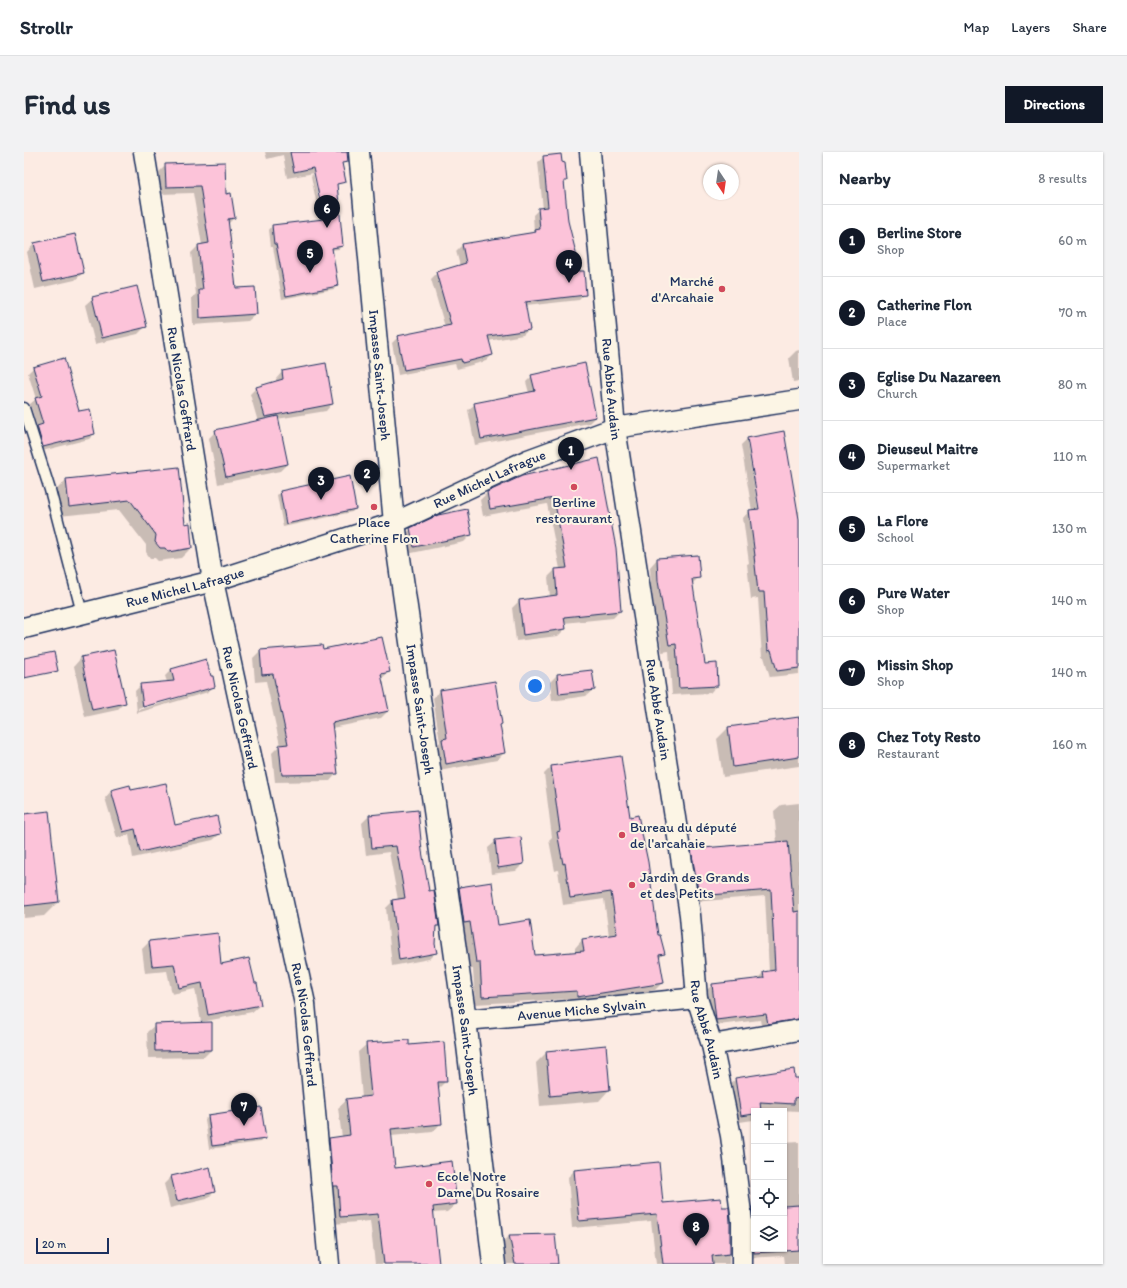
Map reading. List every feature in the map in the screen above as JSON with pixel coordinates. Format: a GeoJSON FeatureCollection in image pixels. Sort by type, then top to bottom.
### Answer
{"type":"FeatureCollection","features":[{"type":"Feature","properties":{"kind":"street","name":"Rue Nicolas Geffrard"},"geometry":{"type":"LineString","coordinates":[[144,152],[213,581],[305,1004],[329,1264]]}},
{"type":"Feature","properties":{"kind":"street","name":"Impasse Saint-Joseph"},"geometry":{"type":"LineString","coordinates":[[359,152],[394,523],[465,1020],[494,1264]]}},
{"type":"Feature","properties":{"kind":"street","name":"Rue Abbé Audain"},"geometry":{"type":"LineString","coordinates":[[590,152],[615,428],[690,915],[697,998],[712,1045],[731,1136],[742,1221],[742,1264]]}},
{"type":"Feature","properties":{"kind":"street","name":"Rue Michel Lafrague"},"geometry":{"type":"LineString","coordinates":[[24,628],[213,581],[394,523],[528,460],[615,428],[799,400]]}},
{"type":"Feature","properties":{"kind":"street","name":"Avenue Miche Sylvain"},"geometry":{"type":"LineString","coordinates":[[465,1020],[697,998]]}},
{"type":"Feature","properties":{"kind":"street"},"geometry":{"type":"LineString","coordinates":[[712,1045],[799,1030]]}},
{"type":"Feature","properties":{"kind":"lane"},"geometry":{"type":"LineString","coordinates":[[24,408],[50,490],[82,613]]}},
{"type":"Feature","properties":{"kind":"building"},"geometry":{"type":"Polygon","coordinates":[[[290,152],[347,152],[348,162],[342,163],[346,182],[337,184],[343,246],[332,248],[338,286],[286,296],[276,244],[274,244],[272,225],[324,219],[313,168],[294,172],[290,152]]]}},
{"type":"Feature","properties":{"kind":"building"},"geometry":{"type":"Polygon","coordinates":[[[561,154],[562,162],[565,163],[567,181],[564,181],[568,221],[579,271],[584,271],[586,295],[525,302],[530,330],[488,336],[493,355],[462,363],[461,359],[404,370],[397,336],[451,325],[436,272],[466,263],[462,244],[536,232],[535,230],[540,229],[538,208],[548,207],[543,156],[561,154]]]}},
{"type":"Feature","properties":{"kind":"building"},"geometry":{"type":"Polygon","coordinates":[[[225,162],[226,194],[231,193],[235,218],[228,219],[236,288],[255,287],[257,314],[200,318],[199,290],[203,290],[198,245],[209,243],[200,186],[166,187],[165,164],[225,162]]]}},
{"type":"Feature","properties":{"kind":"building"},"geometry":{"type":"Polygon","coordinates":[[[75,234],[84,273],[43,282],[34,243],[75,234]]]}},
{"type":"Feature","properties":{"kind":"building"},"geometry":{"type":"Polygon","coordinates":[[[137,286],[147,327],[102,338],[92,297],[137,286]]]}},
{"type":"Feature","properties":{"kind":"building"},"geometry":{"type":"Polygon","coordinates":[[[64,358],[79,411],[90,409],[95,434],[43,447],[37,426],[43,424],[35,398],[42,396],[33,367],[64,358]]]}},
{"type":"Feature","properties":{"kind":"building"},"geometry":{"type":"Polygon","coordinates":[[[326,363],[333,404],[265,417],[256,387],[283,379],[282,371],[326,363]]]}},
{"type":"Feature","properties":{"kind":"building"},"geometry":{"type":"Polygon","coordinates":[[[585,363],[596,417],[481,439],[474,403],[535,391],[531,375],[585,363]]]}},
{"type":"Feature","properties":{"kind":"building"},"geometry":{"type":"Polygon","coordinates":[[[278,416],[288,464],[226,477],[215,430],[278,416]]]}},
{"type":"Feature","properties":{"kind":"building"},"geometry":{"type":"Polygon","coordinates":[[[784,431],[799,519],[799,668],[777,671],[771,650],[768,651],[764,592],[758,592],[749,510],[759,509],[747,438],[784,431]]]}},
{"type":"Feature","properties":{"kind":"building"},"geometry":{"type":"Polygon","coordinates":[[[599,458],[616,548],[621,611],[564,617],[566,629],[523,635],[519,600],[557,595],[555,569],[567,568],[554,498],[490,509],[487,492],[522,476],[599,458]]]}},
{"type":"Feature","properties":{"kind":"building"},"geometry":{"type":"Polygon","coordinates":[[[179,467],[185,524],[190,523],[192,548],[168,552],[165,548],[160,548],[155,542],[156,535],[130,500],[69,507],[66,479],[179,467]]]}},
{"type":"Feature","properties":{"kind":"building"},"geometry":{"type":"Polygon","coordinates":[[[350,476],[356,509],[286,524],[280,491],[350,476]]]}},
{"type":"Feature","properties":{"kind":"building"},"geometry":{"type":"Polygon","coordinates":[[[467,509],[472,535],[414,547],[410,528],[438,515],[467,509]]]}},
{"type":"Feature","properties":{"kind":"building"},"geometry":{"type":"Polygon","coordinates":[[[698,555],[700,578],[692,579],[705,664],[717,663],[718,686],[679,688],[676,644],[669,645],[658,581],[657,558],[698,555]]]}},
{"type":"Feature","properties":{"kind":"building"},"geometry":{"type":"Polygon","coordinates":[[[382,637],[390,672],[381,674],[389,711],[332,723],[338,774],[282,775],[279,745],[288,744],[273,674],[262,675],[260,650],[322,645],[323,649],[382,637]]]}},
{"type":"Feature","properties":{"kind":"building"},"geometry":{"type":"Polygon","coordinates":[[[114,650],[126,703],[92,710],[81,657],[114,650]]]}},
{"type":"Feature","properties":{"kind":"building"},"geometry":{"type":"Polygon","coordinates":[[[54,652],[58,671],[24,678],[24,658],[54,652]]]}},
{"type":"Feature","properties":{"kind":"building"},"geometry":{"type":"Polygon","coordinates":[[[206,659],[211,676],[213,676],[215,687],[143,707],[140,684],[174,681],[171,669],[206,659]]]}},
{"type":"Feature","properties":{"kind":"building"},"geometry":{"type":"Polygon","coordinates":[[[592,670],[595,690],[559,694],[557,674],[592,670]]]}},
{"type":"Feature","properties":{"kind":"building"},"geometry":{"type":"Polygon","coordinates":[[[495,681],[505,753],[446,764],[442,739],[447,738],[440,690],[495,681]]]}},
{"type":"Feature","properties":{"kind":"building"},"geometry":{"type":"Polygon","coordinates":[[[799,717],[799,757],[733,767],[728,727],[799,717]]]}},
{"type":"Feature","properties":{"kind":"building"},"geometry":{"type":"Polygon","coordinates":[[[621,756],[630,817],[638,815],[648,862],[658,935],[660,935],[665,954],[659,955],[664,983],[577,997],[577,991],[482,997],[480,962],[476,962],[470,922],[464,923],[459,887],[492,882],[498,925],[530,920],[535,955],[584,951],[582,939],[617,934],[611,892],[570,898],[565,863],[563,864],[557,832],[560,831],[551,766],[621,756]]]}},
{"type":"Feature","properties":{"kind":"building"},"geometry":{"type":"Polygon","coordinates":[[[166,783],[175,825],[217,816],[221,834],[140,852],[135,829],[123,832],[111,790],[130,785],[131,790],[166,783]]]}},
{"type":"Feature","properties":{"kind":"building"},"geometry":{"type":"Polygon","coordinates":[[[418,810],[422,851],[429,891],[434,890],[439,926],[436,926],[435,944],[437,953],[399,960],[392,900],[405,898],[396,846],[372,848],[369,815],[418,810]]]}},
{"type":"Feature","properties":{"kind":"building"},"geometry":{"type":"Polygon","coordinates":[[[49,811],[59,902],[24,906],[24,814],[49,811]]]}},
{"type":"Feature","properties":{"kind":"building"},"geometry":{"type":"Polygon","coordinates":[[[521,837],[524,864],[498,868],[495,840],[521,837]]]}},
{"type":"Feature","properties":{"kind":"building"},"geometry":{"type":"Polygon","coordinates":[[[788,841],[794,912],[799,911],[799,1019],[768,1024],[766,1014],[716,1020],[712,984],[764,978],[763,972],[775,970],[771,890],[699,896],[691,849],[788,841]]]}},
{"type":"Feature","properties":{"kind":"building"},"geometry":{"type":"Polygon","coordinates":[[[218,933],[221,964],[249,958],[255,983],[257,983],[261,1005],[208,1015],[202,983],[179,988],[174,964],[152,966],[149,941],[218,933]]]}},
{"type":"Feature","properties":{"kind":"building"},"geometry":{"type":"Polygon","coordinates":[[[212,1022],[212,1050],[155,1051],[154,1024],[212,1022]]]}},
{"type":"Feature","properties":{"kind":"building"},"geometry":{"type":"Polygon","coordinates":[[[409,1040],[409,1045],[444,1042],[447,1082],[438,1082],[442,1124],[391,1129],[395,1168],[452,1161],[457,1204],[433,1207],[439,1264],[384,1264],[378,1214],[340,1217],[338,1186],[333,1186],[329,1138],[350,1135],[346,1099],[371,1096],[366,1043],[409,1040]]]}},
{"type":"Feature","properties":{"kind":"building"},"geometry":{"type":"Polygon","coordinates":[[[606,1045],[610,1090],[550,1096],[546,1051],[606,1045]]]}},
{"type":"Feature","properties":{"kind":"building"},"geometry":{"type":"Polygon","coordinates":[[[794,1069],[795,1078],[799,1078],[799,1097],[794,1098],[794,1104],[760,1102],[761,1108],[751,1108],[751,1114],[741,1116],[735,1078],[794,1069]]]}},
{"type":"Feature","properties":{"kind":"building"},"geometry":{"type":"Polygon","coordinates":[[[261,1107],[266,1139],[212,1146],[208,1115],[261,1107]]]}},
{"type":"Feature","properties":{"kind":"building"},"geometry":{"type":"Polygon","coordinates":[[[659,1162],[663,1203],[721,1198],[722,1207],[729,1207],[730,1254],[712,1256],[713,1264],[663,1264],[657,1214],[579,1221],[574,1170],[659,1162]]]}},
{"type":"Feature","properties":{"kind":"building"},"geometry":{"type":"Polygon","coordinates":[[[210,1167],[215,1192],[177,1201],[171,1176],[210,1167]]]}},
{"type":"Feature","properties":{"kind":"building"},"geometry":{"type":"Polygon","coordinates":[[[799,1205],[799,1250],[787,1251],[787,1206],[799,1205]]]}},
{"type":"Feature","properties":{"kind":"building"},"geometry":{"type":"Polygon","coordinates":[[[555,1234],[558,1264],[515,1264],[509,1235],[555,1234]]]}},
{"type":"Feature","properties":{"kind":"place","name":"Pure Water"},"geometry":{"type":"Point","coordinates":[327,228]}},
{"type":"Feature","properties":{"kind":"place","name":"La Flore"},"geometry":{"type":"Point","coordinates":[310,273]}},
{"type":"Feature","properties":{"kind":"place","name":"Dieuseul Maitre"},"geometry":{"type":"Point","coordinates":[569,283]}},
{"type":"Feature","properties":{"kind":"place","name":"Marché d'Arcahaie"},"geometry":{"type":"Point","coordinates":[722,289]}},
{"type":"Feature","properties":{"kind":"place","name":"Berline Store"},"geometry":{"type":"Point","coordinates":[571,470]}},
{"type":"Feature","properties":{"kind":"place","name":"Berline restoraurant"},"geometry":{"type":"Point","coordinates":[574,487]}},
{"type":"Feature","properties":{"kind":"place","name":"Catherine Flon"},"geometry":{"type":"Point","coordinates":[367,493]}},
{"type":"Feature","properties":{"kind":"place","name":"Eglise Du Nazareen"},"geometry":{"type":"Point","coordinates":[321,500]}},
{"type":"Feature","properties":{"kind":"place","name":"Place Catherine Flon"},"geometry":{"type":"Point","coordinates":[374,507]}},
{"type":"Feature","properties":{"kind":"place","name":"Bureau du député de l'arcahaie"},"geometry":{"type":"Point","coordinates":[622,835]}},
{"type":"Feature","properties":{"kind":"place","name":"Jardin des Grands et des Petits"},"geometry":{"type":"Point","coordinates":[632,885]}},
{"type":"Feature","properties":{"kind":"place","name":"Missin Shop"},"geometry":{"type":"Point","coordinates":[244,1126]}},
{"type":"Feature","properties":{"kind":"place","name":"Ecole Notre Dame Du Rosaire"},"geometry":{"type":"Point","coordinates":[429,1184]}},
{"type":"Feature","properties":{"kind":"place","name":"Chez Toty Resto"},"geometry":{"type":"Point","coordinates":[696,1246]}}]}
